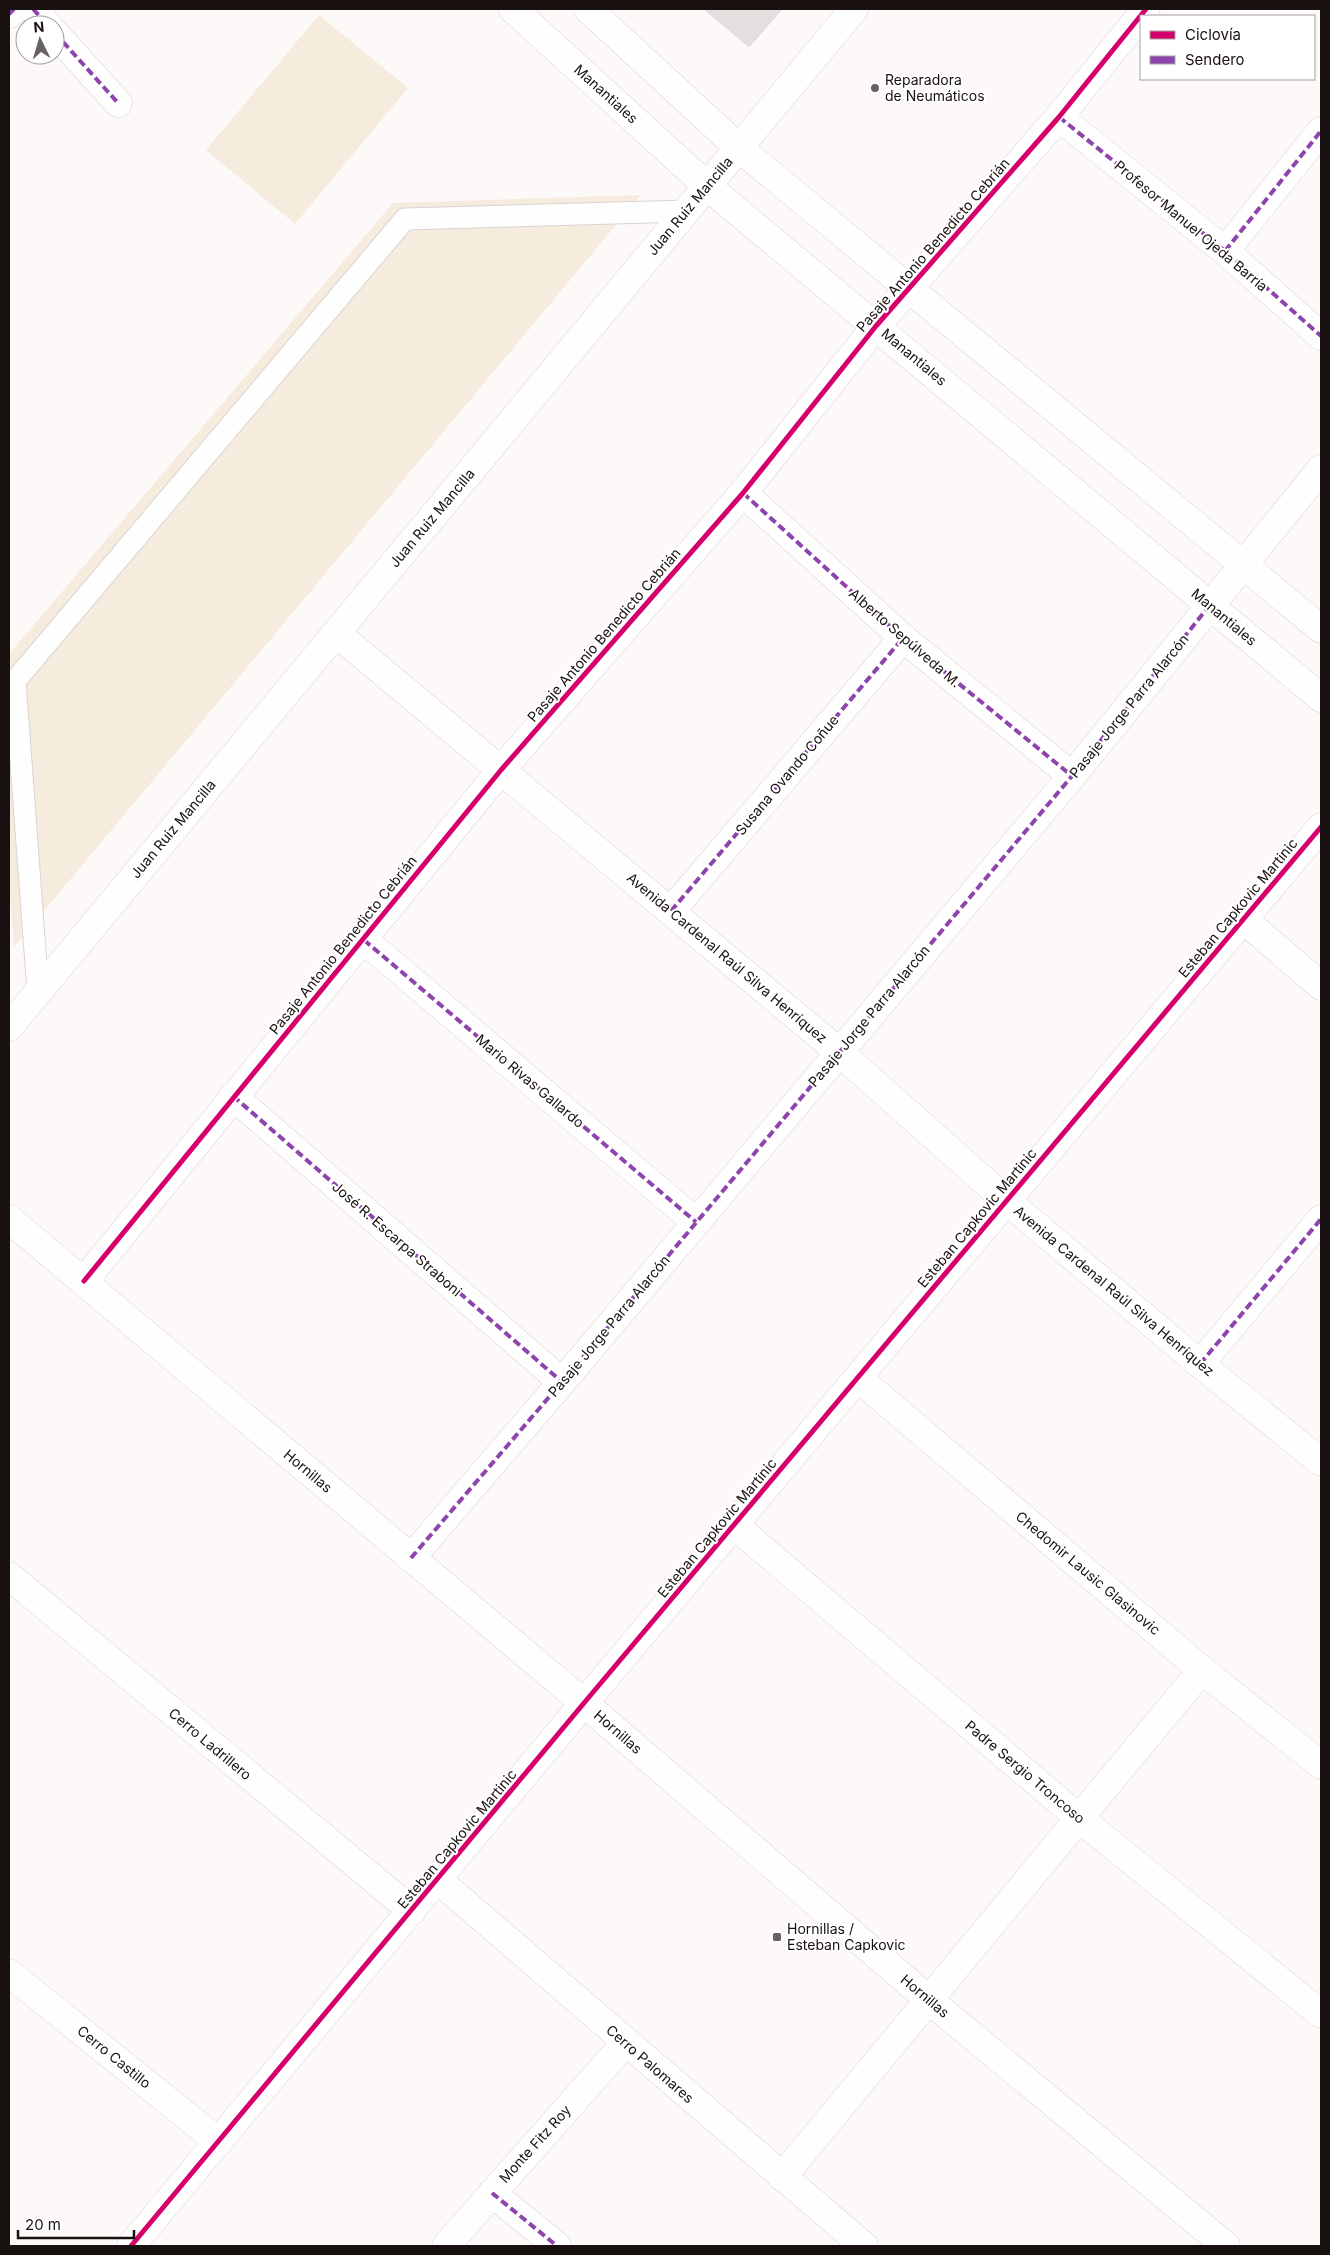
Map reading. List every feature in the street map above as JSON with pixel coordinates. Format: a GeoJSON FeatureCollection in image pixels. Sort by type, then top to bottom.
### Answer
{"type":"FeatureCollection","features":[{"type":"Feature","properties":{"kind":"street"},"geometry":{"type":"LineString","coordinates":[[9,14],[14,9]]}},
{"type":"Feature","properties":{"kind":"street","name":"Manantiales"},"geometry":{"type":"LineString","coordinates":[[513,9],[707,186],[1321,698]]}},
{"type":"Feature","properties":{"kind":"street"},"geometry":{"type":"LineString","coordinates":[[588,9],[739,148],[1321,630]]}},
{"type":"Feature","properties":{"kind":"street","name":"Juan Ruiz Mancilla"},"geometry":{"type":"LineString","coordinates":[[9,1027],[854,9]]}},
{"type":"Feature","properties":{"kind":"street","name":"Pasaje Antonio Benedicto Cebrián"},"geometry":{"type":"LineString","coordinates":[[84,1280],[233,1096],[364,940],[501,770],[743,493],[876,326],[1059,117],[1140,16]]}},
{"type":"Feature","properties":{"kind":"street"},"geometry":{"type":"LineString","coordinates":[[65,44],[118,103]]}},
{"type":"Feature","properties":{"kind":"street","name":"Profesor Manuel Ojeda Barría"},"geometry":{"type":"LineString","coordinates":[[1059,117],[1224,251],[1321,336]]}},
{"type":"Feature","properties":{"kind":"street"},"geometry":{"type":"LineString","coordinates":[[1224,251],[1321,131]]}},
{"type":"Feature","properties":{"kind":"street","name":"Pasaje Jorge Parra Alarcón"},"geometry":{"type":"LineString","coordinates":[[411,1558],[562,1382],[838,1051],[1072,776],[1321,469]]}},
{"type":"Feature","properties":{"kind":"street","name":"Alberto Sepúlveda M."},"geometry":{"type":"LineString","coordinates":[[743,493],[903,638],[1072,776]]}},
{"type":"Feature","properties":{"kind":"street","name":"Avenida Cardenal Raúl Silva Henríquez"},"geometry":{"type":"LineString","coordinates":[[336,633],[838,1051],[1007,1201],[1200,1364],[1321,1462]]}},
{"type":"Feature","properties":{"kind":"street","name":"Susana Ovando Coñue"},"geometry":{"type":"LineString","coordinates":[[671,911],[903,638]]}},
{"type":"Feature","properties":{"kind":"street","name":"Esteban Capkovic Martinic"},"geometry":{"type":"LineString","coordinates":[[131,2246],[584,1703],[1321,827]]}},
{"type":"Feature","properties":{"kind":"street"},"geometry":{"type":"LineString","coordinates":[[1243,919],[1321,986]]}},
{"type":"Feature","properties":{"kind":"street","name":"Mario Rivas Gallardo"},"geometry":{"type":"LineString","coordinates":[[364,940],[696,1222]]}},
{"type":"Feature","properties":{"kind":"street","name":"José R. Escarpa Straboni"},"geometry":{"type":"LineString","coordinates":[[233,1096],[562,1382]]}},
{"type":"Feature","properties":{"kind":"street","name":"Hornillas"},"geometry":{"type":"LineString","coordinates":[[9,1219],[84,1280],[584,1703],[929,2000],[1226,2246]]}},
{"type":"Feature","properties":{"kind":"street"},"geometry":{"type":"LineString","coordinates":[[1200,1364],[1321,1219]]}},
{"type":"Feature","properties":{"kind":"street","name":"Chedomir Lausic Glasinovic"},"geometry":{"type":"LineString","coordinates":[[858,1378],[1202,1670],[1321,1765]]}},
{"type":"Feature","properties":{"kind":"street","name":"Padre Sergio Troncoso"},"geometry":{"type":"LineString","coordinates":[[734,1525],[1079,1818],[1321,2014]]}},
{"type":"Feature","properties":{"kind":"street","name":"Cerro Ladrillero"},"geometry":{"type":"LineString","coordinates":[[9,1576],[412,1911]]}},
{"type":"Feature","properties":{"kind":"street"},"geometry":{"type":"LineString","coordinates":[[782,2177],[1202,1670]]}},
{"type":"Feature","properties":{"kind":"street","name":"Cerro Palomares"},"geometry":{"type":"LineString","coordinates":[[438,1880],[625,2043],[864,2246]]}},
{"type":"Feature","properties":{"kind":"street","name":"Cerro Castillo"},"geometry":{"type":"LineString","coordinates":[[9,1973],[219,2142]]}},
{"type":"Feature","properties":{"kind":"street","name":"Monte Fitz Roy"},"geometry":{"type":"LineString","coordinates":[[446,2246],[625,2043]]}},
{"type":"Feature","properties":{"kind":"street"},"geometry":{"type":"LineString","coordinates":[[492,2193],[557,2246]]}},
{"type":"Feature","properties":{"kind":"lane"},"geometry":{"type":"LineString","coordinates":[[38,992],[16,681],[405,219],[686,211]]}},
{"type":"Feature","properties":{"kind":"shaded area"},"geometry":{"type":"Polygon","coordinates":[[[319,15],[408,88],[295,224],[206,150],[319,15]]]}},
{"type":"Feature","properties":{"kind":"shaded area"},"geometry":{"type":"Polygon","coordinates":[[[641,195],[14,947],[9,883],[9,654],[393,203],[641,195]]]}},
{"type":"Feature","properties":{"kind":"building"},"geometry":{"type":"Polygon","coordinates":[[[704,9],[782,9],[749,47],[704,9]]]}},
{"type":"Feature","properties":{"kind":"marked path"},"geometry":{"type":"LineString","coordinates":[[9,14],[14,9]]}},
{"type":"Feature","properties":{"kind":"marked path"},"geometry":{"type":"LineString","coordinates":[[33,9],[39,15]]}},
{"type":"Feature","properties":{"kind":"marked path"},"geometry":{"type":"LineString","coordinates":[[65,44],[118,103]]}},
{"type":"Feature","properties":{"kind":"marked path"},"geometry":{"type":"LineString","coordinates":[[1059,117],[1225,251],[1321,336]]}},
{"type":"Feature","properties":{"kind":"marked path"},"geometry":{"type":"LineString","coordinates":[[1225,251],[1321,131]]}},
{"type":"Feature","properties":{"kind":"marked path"},"geometry":{"type":"LineString","coordinates":[[743,493],[903,638],[1072,776]]}},
{"type":"Feature","properties":{"kind":"marked path"},"geometry":{"type":"LineString","coordinates":[[411,1558],[562,1382],[1072,776],[1210,605]]}},
{"type":"Feature","properties":{"kind":"marked path"},"geometry":{"type":"LineString","coordinates":[[671,911],[903,638]]}},
{"type":"Feature","properties":{"kind":"marked path"},"geometry":{"type":"LineString","coordinates":[[364,940],[696,1222]]}},
{"type":"Feature","properties":{"kind":"marked path"},"geometry":{"type":"LineString","coordinates":[[233,1096],[562,1382]]}},
{"type":"Feature","properties":{"kind":"marked path"},"geometry":{"type":"LineString","coordinates":[[1200,1364],[1321,1219]]}},
{"type":"Feature","properties":{"kind":"marked path"},"geometry":{"type":"LineString","coordinates":[[492,2193],[557,2246]]}},
{"type":"Feature","properties":{"kind":"cycle path"},"geometry":{"type":"LineString","coordinates":[[1141,15],[1146,9]]}},
{"type":"Feature","properties":{"kind":"cycle path"},"geometry":{"type":"LineString","coordinates":[[84,1281],[501,770],[743,493],[876,326],[1059,117],[1140,16]]}},
{"type":"Feature","properties":{"kind":"cycle path"},"geometry":{"type":"LineString","coordinates":[[131,2246],[584,1703],[1321,827]]}},
{"type":"Feature","properties":{"kind":"place","name":"Reparadora de Neumáticos"},"geometry":{"type":"Point","coordinates":[875,88]}},
{"type":"Feature","properties":{"kind":"place","name":"Hornillas / Esteban Capkovic"},"geometry":{"type":"Point","coordinates":[777,1937]}}]}
